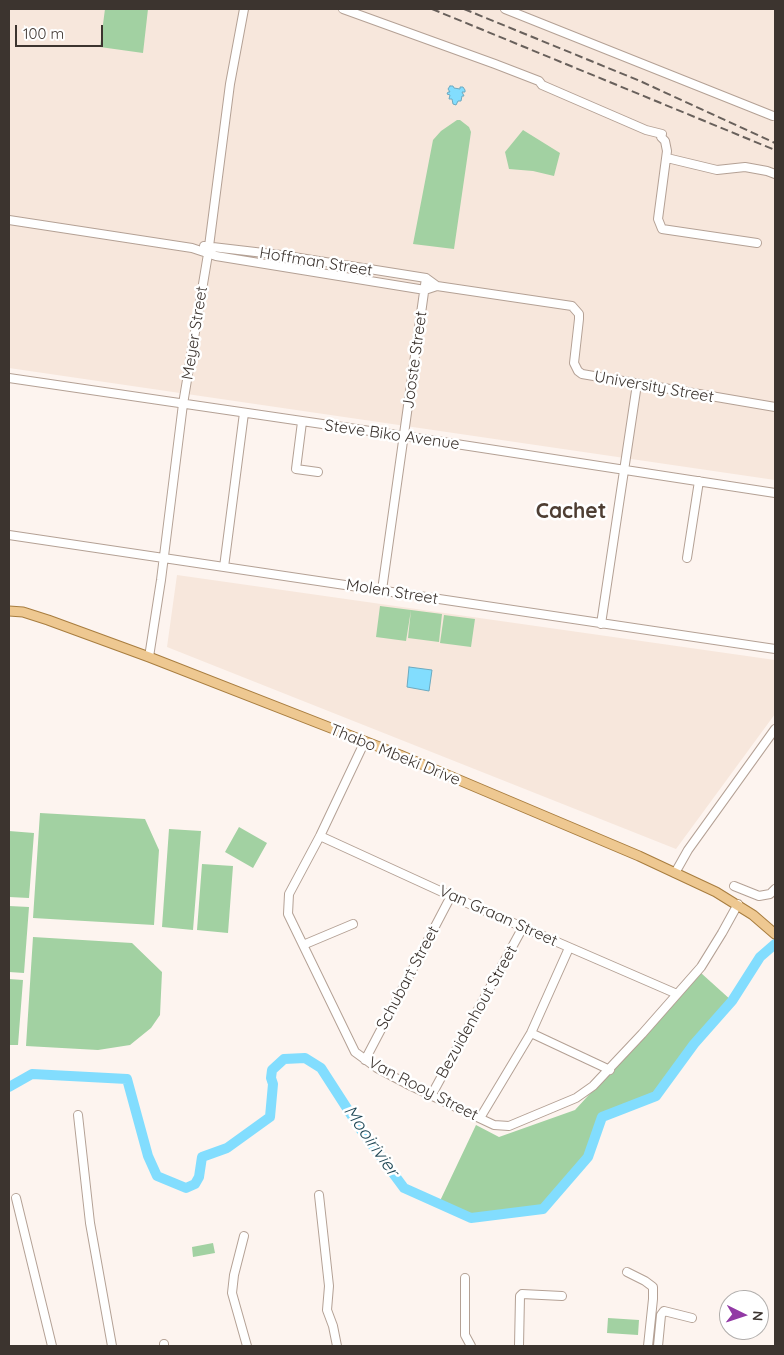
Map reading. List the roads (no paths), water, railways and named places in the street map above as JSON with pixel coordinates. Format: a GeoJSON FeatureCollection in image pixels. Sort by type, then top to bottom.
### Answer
{"type":"FeatureCollection","features":[{"type":"Feature","properties":{"kind":"main road","name":"Thabo Mbeki Drive"},"geometry":{"type":"LineString","coordinates":[[9,611],[34,615],[149,657],[365,741],[639,856],[738,904],[772,931]]}},
{"type":"Feature","properties":{"kind":"street","name":"Meyer Street"},"geometry":{"type":"LineString","coordinates":[[149,657],[164,558],[183,404],[209,250],[230,84],[244,9]]}},
{"type":"Feature","properties":{"kind":"street"},"geometry":{"type":"LineString","coordinates":[[343,9],[539,81],[542,85],[646,130],[662,134],[661,137],[666,146],[667,158],[658,219],[662,229],[757,243]]}},
{"type":"Feature","properties":{"kind":"street"},"geometry":{"type":"LineString","coordinates":[[505,9],[774,116]]}},
{"type":"Feature","properties":{"kind":"street"},"geometry":{"type":"LineString","coordinates":[[667,158],[717,170],[745,167],[775,174]]}},
{"type":"Feature","properties":{"kind":"street","name":"Hoffman Street"},"geometry":{"type":"LineString","coordinates":[[9,220],[192,248],[281,255],[426,278],[437,286]]}},
{"type":"Feature","properties":{"kind":"street","name":"Hoffman Street"},"geometry":{"type":"LineString","coordinates":[[209,250],[425,290],[437,286],[567,305]]}},
{"type":"Feature","properties":{"kind":"street","name":"Jooste Street"},"geometry":{"type":"LineString","coordinates":[[382,590],[426,278]]}},
{"type":"Feature","properties":{"kind":"street","name":"University Street"},"geometry":{"type":"LineString","coordinates":[[567,305],[572,306],[579,314],[574,364],[582,374],[775,408]]}},
{"type":"Feature","properties":{"kind":"street","name":"Steve Biko Avenue"},"geometry":{"type":"LineString","coordinates":[[9,378],[775,493]]}},
{"type":"Feature","properties":{"kind":"street"},"geometry":{"type":"LineString","coordinates":[[601,624],[637,384]]}},
{"type":"Feature","properties":{"kind":"street"},"geometry":{"type":"LineString","coordinates":[[224,567],[244,413]]}},
{"type":"Feature","properties":{"kind":"street"},"geometry":{"type":"LineString","coordinates":[[302,422],[296,469],[318,472]]}},
{"type":"Feature","properties":{"kind":"street"},"geometry":{"type":"LineString","coordinates":[[687,558],[698,481]]}},
{"type":"Feature","properties":{"kind":"street","name":"Molen Street"},"geometry":{"type":"LineString","coordinates":[[9,535],[775,650]]}},
{"type":"Feature","properties":{"kind":"street"},"geometry":{"type":"LineString","coordinates":[[675,873],[693,842],[775,729]]}},
{"type":"Feature","properties":{"kind":"street","name":"Van Rooy Street"},"geometry":{"type":"LineString","coordinates":[[365,741],[320,836],[289,894],[288,914],[355,1052],[377,1068],[431,1096],[494,1125],[509,1126],[576,1098],[593,1086],[610,1070],[704,961],[738,904]]}},
{"type":"Feature","properties":{"kind":"street","name":"Van Graan Street"},"geometry":{"type":"LineString","coordinates":[[320,836],[523,928],[677,994]]}},
{"type":"Feature","properties":{"kind":"street"},"geometry":{"type":"LineString","coordinates":[[734,886],[759,896],[770,894],[775,889]]}},
{"type":"Feature","properties":{"kind":"street","name":"Schubart Street"},"geometry":{"type":"LineString","coordinates":[[365,1060],[451,896]]}},
{"type":"Feature","properties":{"kind":"street"},"geometry":{"type":"LineString","coordinates":[[303,945],[353,924]]}},
{"type":"Feature","properties":{"kind":"street","name":"Bezuidenhout Street"},"geometry":{"type":"LineString","coordinates":[[431,1096],[523,928]]}},
{"type":"Feature","properties":{"kind":"street"},"geometry":{"type":"LineString","coordinates":[[480,1118],[531,1033],[569,948]]}},
{"type":"Feature","properties":{"kind":"street"},"geometry":{"type":"LineString","coordinates":[[531,1033],[610,1070]]}},
{"type":"Feature","properties":{"kind":"street"},"geometry":{"type":"LineString","coordinates":[[78,1115],[90,1223],[112,1346]]}},
{"type":"Feature","properties":{"kind":"street"},"geometry":{"type":"LineString","coordinates":[[319,1195],[330,1286],[327,1310],[334,1326],[337,1346]]}},
{"type":"Feature","properties":{"kind":"street"},"geometry":{"type":"LineString","coordinates":[[16,1198],[52,1346]]}},
{"type":"Feature","properties":{"kind":"street"},"geometry":{"type":"LineString","coordinates":[[244,1236],[234,1275],[232,1293],[247,1346]]}},
{"type":"Feature","properties":{"kind":"street"},"geometry":{"type":"LineString","coordinates":[[627,1272],[653,1287],[648,1346]]}},
{"type":"Feature","properties":{"kind":"street"},"geometry":{"type":"LineString","coordinates":[[465,1278],[465,1335],[467,1342],[471,1346]]}},
{"type":"Feature","properties":{"kind":"street"},"geometry":{"type":"LineString","coordinates":[[519,1346],[520,1296],[522,1294],[562,1296]]}},
{"type":"Feature","properties":{"kind":"street"},"geometry":{"type":"LineString","coordinates":[[658,1346],[661,1315],[664,1311],[692,1318]]}},
{"type":"Feature","properties":{"kind":"water"},"geometry":{"type":"Polygon","coordinates":[[[450,86],[460,89],[460,87],[463,87],[465,90],[465,92],[462,92],[464,96],[462,96],[461,101],[458,101],[456,105],[453,104],[452,99],[449,99],[450,95],[447,94],[450,92],[448,89],[450,86]]]}},
{"type":"Feature","properties":{"kind":"water"},"geometry":{"type":"Polygon","coordinates":[[[409,667],[432,670],[429,691],[407,687],[409,667]]]}},
{"type":"Feature","properties":{"kind":"waterway","name":"Mooirivier"},"geometry":{"type":"LineString","coordinates":[[9,1087],[32,1074],[127,1079],[148,1156],[157,1176],[186,1188],[195,1184],[199,1177],[202,1157],[227,1148],[270,1117],[273,1084],[271,1078],[272,1070],[284,1059],[305,1058],[321,1068],[361,1130],[404,1188],[471,1218],[543,1209],[588,1157],[602,1117],[656,1096],[694,1044],[732,1001],[760,957],[775,944]]}},
{"type":"Feature","properties":{"kind":"railway"},"geometry":{"type":"LineString","coordinates":[[432,9],[775,150]]}},
{"type":"Feature","properties":{"kind":"railway"},"geometry":{"type":"LineString","coordinates":[[464,9],[640,81],[775,143]]}},
{"type":"Feature","properties":{"kind":"district","name":"Cachet"},"geometry":{"type":"Point","coordinates":[571,512]}}]}
